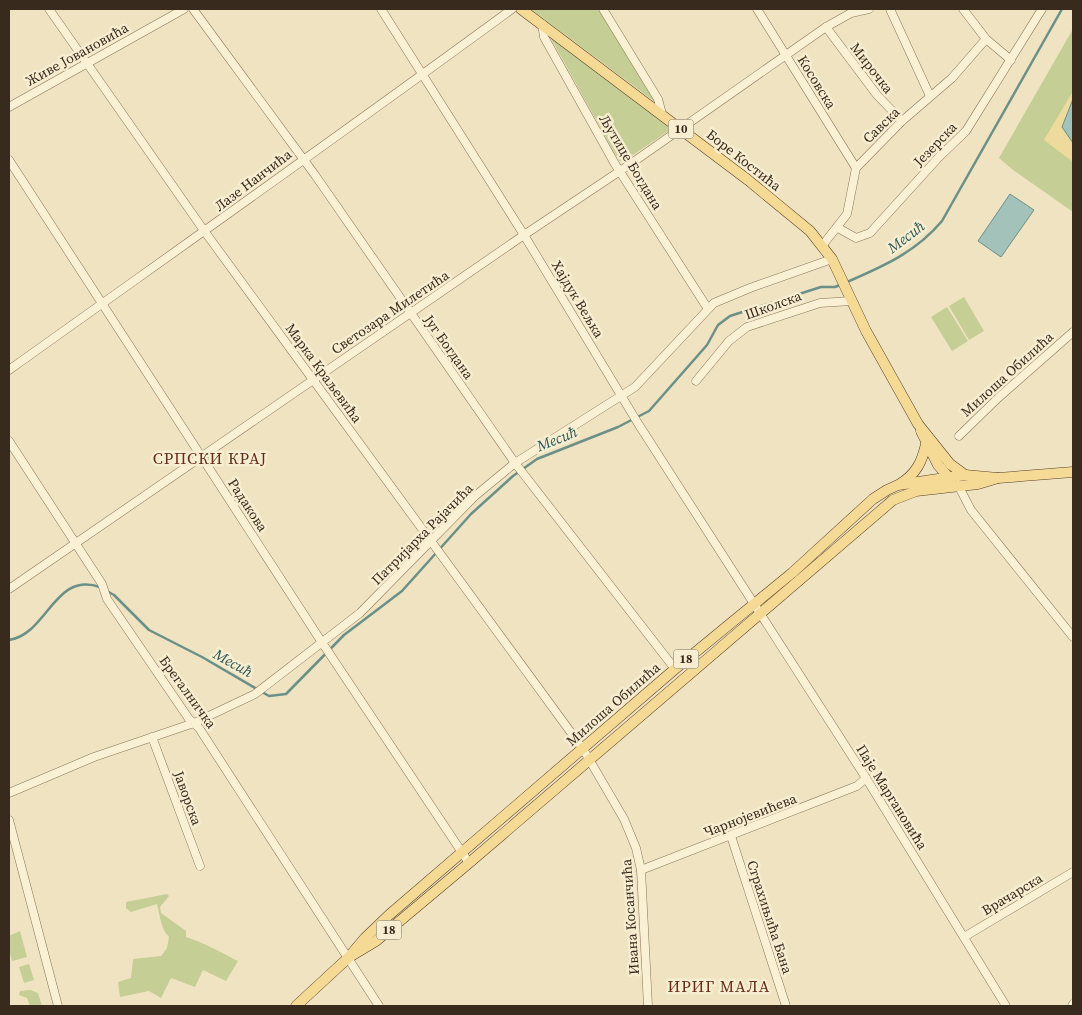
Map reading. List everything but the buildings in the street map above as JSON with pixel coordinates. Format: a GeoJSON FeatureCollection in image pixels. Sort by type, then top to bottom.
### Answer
{"type":"FeatureCollection","features":[{"type":"Feature","properties":{"kind":"main road","name":"Боре Костића"},"geometry":{"type":"LineString","coordinates":[[521,9],[662,114],[786,210],[810,231],[832,259],[849,297]]}},
{"type":"Feature","properties":{"kind":"main road","name":"10"},"geometry":{"type":"LineString","coordinates":[[849,297],[894,383],[918,424],[950,464],[965,475]]}},
{"type":"Feature","properties":{"kind":"main road","name":"10"},"geometry":{"type":"LineString","coordinates":[[918,424],[926,444],[947,477],[958,485]]}},
{"type":"Feature","properties":{"kind":"main road","name":"18"},"geometry":{"type":"LineString","coordinates":[[898,485],[916,470],[924,456],[926,444]]}},
{"type":"Feature","properties":{"kind":"main road"},"geometry":{"type":"LineString","coordinates":[[998,478],[1073,472]]}},
{"type":"Feature","properties":{"kind":"main road","name":"Милоша Обилића"},"geometry":{"type":"LineString","coordinates":[[296,1006],[348,958],[370,932],[675,668],[753,602],[792,573],[873,499],[898,485],[965,475],[998,478]]}},
{"type":"Feature","properties":{"kind":"main road"},"geometry":{"type":"LineString","coordinates":[[958,485],[960,479],[965,475]]}},
{"type":"Feature","properties":{"kind":"main road","name":"Милоша Обилића"},"geometry":{"type":"LineString","coordinates":[[348,958],[376,941],[469,863],[893,500],[916,491],[991,482],[998,478]]}},
{"type":"Feature","properties":{"kind":"street","name":"Марка Краљевића"},"geometry":{"type":"LineString","coordinates":[[49,9],[205,232],[583,749]]}},
{"type":"Feature","properties":{"kind":"street","name":"Живе Јовановића"},"geometry":{"type":"LineString","coordinates":[[9,107],[184,9]]}},
{"type":"Feature","properties":{"kind":"street","name":"Југ Богдана"},"geometry":{"type":"LineString","coordinates":[[193,9],[302,159],[525,476],[675,668]]}},
{"type":"Feature","properties":{"kind":"street","name":"Хајдук Вељка"},"geometry":{"type":"LineString","coordinates":[[381,9],[524,234],[630,412],[753,602]]}},
{"type":"Feature","properties":{"kind":"street","name":"Лазе Нанчића"},"geometry":{"type":"LineString","coordinates":[[9,370],[205,232],[302,159],[423,75],[512,9]]}},
{"type":"Feature","properties":{"kind":"street"},"geometry":{"type":"LineString","coordinates":[[603,9],[658,99],[662,114]]}},
{"type":"Feature","properties":{"kind":"street","name":"Косовска"},"geometry":{"type":"LineString","coordinates":[[757,9],[856,168]]}},
{"type":"Feature","properties":{"kind":"street","name":"Светозара Милетића"},"geometry":{"type":"LineString","coordinates":[[9,589],[313,379],[411,314],[524,234],[620,171],[826,27],[851,13],[870,9]]}},
{"type":"Feature","properties":{"kind":"street"},"geometry":{"type":"LineString","coordinates":[[890,9],[930,96]]}},
{"type":"Feature","properties":{"kind":"street"},"geometry":{"type":"LineString","coordinates":[[963,9],[986,39],[1011,60]]}},
{"type":"Feature","properties":{"kind":"street","name":"Језерска"},"geometry":{"type":"LineString","coordinates":[[838,228],[856,238],[870,233],[939,157],[963,134],[1042,9]]}},
{"type":"Feature","properties":{"kind":"street","name":"Љутице Богдана"},"geometry":{"type":"LineString","coordinates":[[542,24],[544,37],[620,171],[708,309]]}},
{"type":"Feature","properties":{"kind":"street","name":"Мирочка"},"geometry":{"type":"LineString","coordinates":[[826,27],[877,95],[902,121]]}},
{"type":"Feature","properties":{"kind":"street","name":"Савска"},"geometry":{"type":"LineString","coordinates":[[856,168],[902,121],[952,78],[986,39]]}},
{"type":"Feature","properties":{"kind":"street","name":"Радакова"},"geometry":{"type":"LineString","coordinates":[[9,160],[101,304],[469,863]]}},
{"type":"Feature","properties":{"kind":"street"},"geometry":{"type":"LineString","coordinates":[[822,246],[838,228],[847,214],[856,168]]}},
{"type":"Feature","properties":{"kind":"street","name":"Патријарха Рајачића"},"geometry":{"type":"LineString","coordinates":[[9,793],[32,782],[194,723],[265,688],[324,644],[360,613],[433,545],[475,496],[517,465],[622,397],[659,363],[708,309],[724,298],[832,259]]}},
{"type":"Feature","properties":{"kind":"street","name":"Школска"},"geometry":{"type":"LineString","coordinates":[[696,381],[729,341],[747,327],[820,303],[849,297]]}},
{"type":"Feature","properties":{"kind":"street"},"geometry":{"type":"LineString","coordinates":[[1071,334],[1073,345]]}},
{"type":"Feature","properties":{"kind":"street","name":"Милоша Обилића"},"geometry":{"type":"LineString","coordinates":[[959,436],[998,398],[1071,334]]}},
{"type":"Feature","properties":{"kind":"street","name":"Брегалничка"},"geometry":{"type":"LineString","coordinates":[[9,441],[102,584],[107,598],[194,723],[379,1006]]}},
{"type":"Feature","properties":{"kind":"street"},"geometry":{"type":"LineString","coordinates":[[958,485],[971,510],[1073,637]]}},
{"type":"Feature","properties":{"kind":"street","name":"Паје Маргановића"},"geometry":{"type":"LineString","coordinates":[[753,602],[866,778],[1006,1006]]}},
{"type":"Feature","properties":{"kind":"street","name":"Јаворска"},"geometry":{"type":"LineString","coordinates":[[152,737],[200,866]]}},
{"type":"Feature","properties":{"kind":"street","name":"Ивана Косанчића"},"geometry":{"type":"LineString","coordinates":[[583,749],[624,819],[634,840],[641,870],[648,1006]]}},
{"type":"Feature","properties":{"kind":"street","name":"Чарнојевићева"},"geometry":{"type":"LineString","coordinates":[[641,870],[857,786],[866,778]]}},
{"type":"Feature","properties":{"kind":"street"},"geometry":{"type":"LineString","coordinates":[[9,820],[12,846],[58,1006]]}},
{"type":"Feature","properties":{"kind":"street","name":"Страхињића Бана"},"geometry":{"type":"LineString","coordinates":[[731,836],[786,1006]]}},
{"type":"Feature","properties":{"kind":"street","name":"Врачарска"},"geometry":{"type":"LineString","coordinates":[[964,937],[1073,872]]}},
{"type":"Feature","properties":{"kind":"green space"},"geometry":{"type":"Polygon","coordinates":[[[531,9],[599,9],[657,99],[655,102],[531,9]]]}},
{"type":"Feature","properties":{"kind":"green space"},"geometry":{"type":"Polygon","coordinates":[[[1073,29],[1073,212],[999,158],[1073,29]]]}},
{"type":"Feature","properties":{"kind":"green space"},"geometry":{"type":"Polygon","coordinates":[[[549,35],[670,127],[670,130],[624,161],[619,161],[549,35]]]}},
{"type":"Feature","properties":{"kind":"green space"},"geometry":{"type":"Polygon","coordinates":[[[964,297],[984,331],[969,340],[949,306],[964,297]]]}},
{"type":"Feature","properties":{"kind":"green space"},"geometry":{"type":"Polygon","coordinates":[[[947,307],[968,341],[952,351],[931,317],[947,307]]]}},
{"type":"Feature","properties":{"kind":"green space"},"geometry":{"type":"Polygon","coordinates":[[[167,894],[169,896],[160,907],[161,913],[186,931],[186,937],[238,961],[226,981],[203,970],[195,987],[171,978],[161,998],[149,991],[120,997],[118,982],[131,978],[133,959],[161,956],[167,948],[169,937],[162,926],[157,904],[131,912],[126,908],[126,902],[167,894]]]}},
{"type":"Feature","properties":{"kind":"green space"},"geometry":{"type":"Polygon","coordinates":[[[20,931],[27,957],[12,961],[9,949],[9,936],[20,931]]]}},
{"type":"Feature","properties":{"kind":"green space"},"geometry":{"type":"Polygon","coordinates":[[[29,964],[34,980],[24,983],[19,967],[29,964]]]}},
{"type":"Feature","properties":{"kind":"green space"},"geometry":{"type":"Polygon","coordinates":[[[30,990],[38,993],[42,1006],[30,1006],[27,998],[19,995],[20,991],[30,990]]]}},
{"type":"Feature","properties":{"kind":"sand"},"geometry":{"type":"Polygon","coordinates":[[[1073,91],[1071,105],[1062,127],[1073,143],[1073,162],[1044,140],[1073,91]]]}},
{"type":"Feature","properties":{"kind":"water"},"geometry":{"type":"Polygon","coordinates":[[[1073,99],[1073,143],[1062,127],[1073,99]]]}},
{"type":"Feature","properties":{"kind":"water"},"geometry":{"type":"Polygon","coordinates":[[[1010,194],[1034,210],[1001,257],[978,241],[1010,194]]]}},
{"type":"Feature","properties":{"kind":"waterway","name":"Месић"},"geometry":{"type":"LineString","coordinates":[[847,282],[886,264],[910,250],[942,221],[1062,9]]}},
{"type":"Feature","properties":{"kind":"waterway","name":"Месић"},"geometry":{"type":"LineString","coordinates":[[105,590],[114,595],[149,630],[202,657],[269,696],[286,694],[344,635],[402,591],[471,514],[513,476],[537,459],[618,427],[649,411],[707,345],[718,325],[730,316],[821,287],[835,287],[842,284]]}},
{"type":"Feature","properties":{"kind":"waterway","name":"Месић"},"geometry":{"type":"LineString","coordinates":[[9,640],[22,635],[33,627],[61,595],[72,588],[84,584],[100,587]]}},
{"type":"Feature","properties":{"kind":"district","name":"СРПСКИ КРАЈ"},"geometry":{"type":"Point","coordinates":[210,458]}},
{"type":"Feature","properties":{"kind":"district","name":"ИРИГ МАЛА"},"geometry":{"type":"Point","coordinates":[719,986]}}]}
